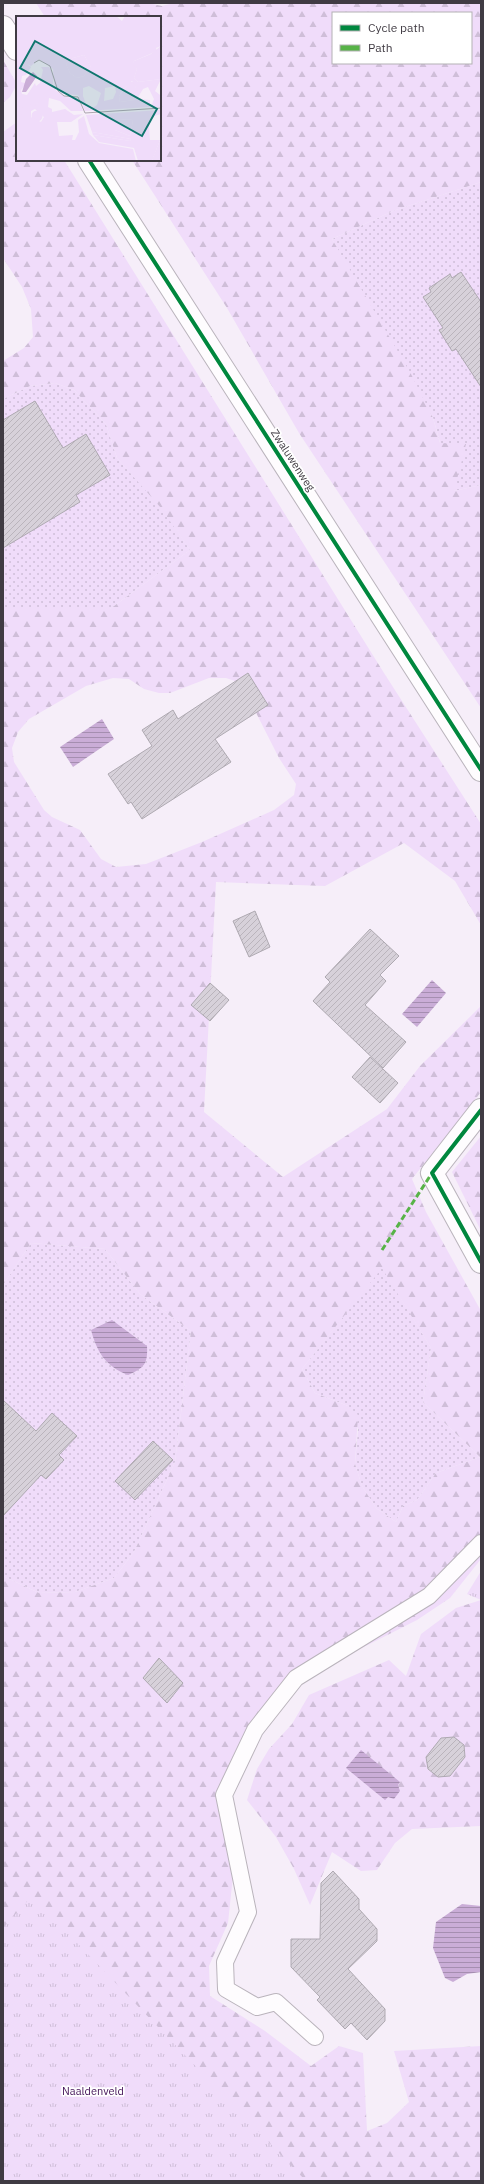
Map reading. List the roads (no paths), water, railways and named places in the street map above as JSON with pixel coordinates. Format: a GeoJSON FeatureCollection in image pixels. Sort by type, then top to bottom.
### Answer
{"type":"FeatureCollection","features":[{"type":"Feature","properties":{"kind":"street"},"geometry":{"type":"LineString","coordinates":[[3,27],[16,47]]}},
{"type":"Feature","properties":{"kind":"street","name":"Zwaluwenweg"},"geometry":{"type":"LineString","coordinates":[[90,161],[481,770]]}},
{"type":"Feature","properties":{"kind":"street"},"geometry":{"type":"LineString","coordinates":[[481,1110],[432,1173],[481,1262]]}},
{"type":"Feature","properties":{"kind":"lane"},"geometry":{"type":"LineString","coordinates":[[315,2037],[276,2002],[257,2008],[226,1989],[225,1962],[248,1912],[224,1795],[254,1730],[296,1678],[429,1596],[481,1543]]}},
{"type":"Feature","properties":{"kind":"park label","name":"Naaldenveld"},"geometry":{"type":"Point","coordinates":[93,2091]}}]}
